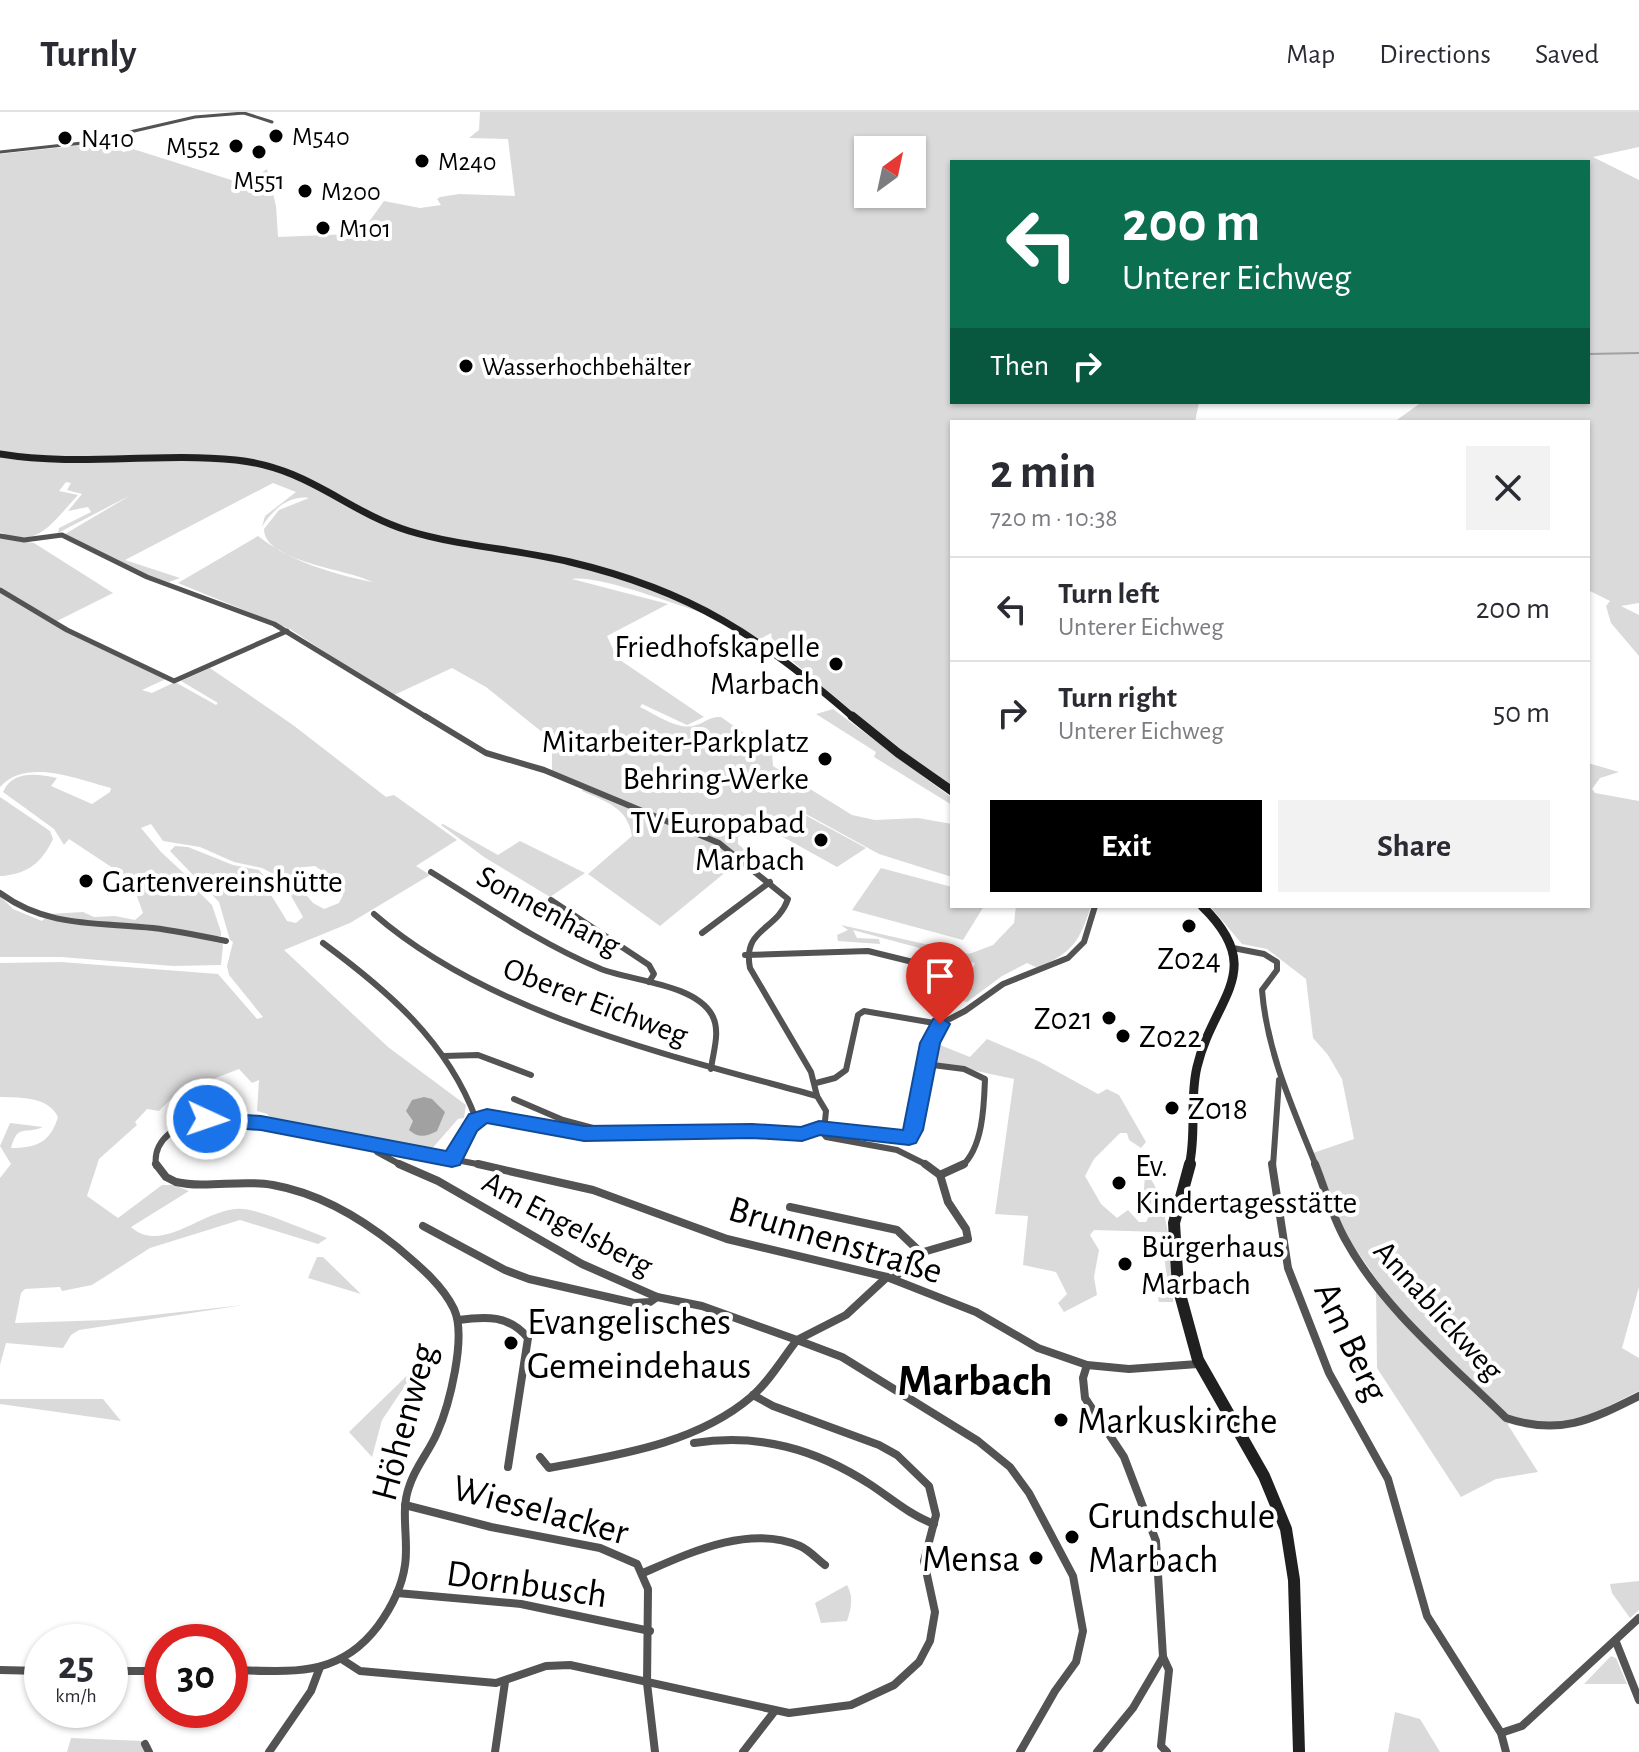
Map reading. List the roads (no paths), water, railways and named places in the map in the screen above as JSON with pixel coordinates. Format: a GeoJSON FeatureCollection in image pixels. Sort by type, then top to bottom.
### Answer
{"type":"FeatureCollection","features":[{"type":"Feature","properties":{"kind":"main road"},"geometry":{"type":"LineString","coordinates":[[1,455],[81,461],[196,456],[283,469],[315,480],[363,510],[405,529],[592,568],[679,597],[741,630],[950,789]]}},
{"type":"Feature","properties":{"kind":"main road"},"geometry":{"type":"LineString","coordinates":[[1204,908],[1219,921],[1233,948],[1236,978],[1197,1067],[1192,1151],[1173,1229],[1183,1306],[1200,1364],[1264,1477],[1285,1528],[1296,1585],[1299,1752]]}},
{"type":"Feature","properties":{"kind":"street"},"geometry":{"type":"LineString","coordinates":[[253,116],[259,112]]}},
{"type":"Feature","properties":{"kind":"street"},"geometry":{"type":"LineString","coordinates":[[0,152],[82,143],[186,118],[245,113],[272,122]]}},
{"type":"Feature","properties":{"kind":"street"},"geometry":{"type":"LineString","coordinates":[[0,536],[24,540],[62,535],[125,568],[231,606],[287,631],[486,753],[544,770],[719,843],[788,899],[787,907],[757,934],[745,949],[745,955],[816,1083],[817,1096],[826,1111],[825,1121],[819,1128]]}},
{"type":"Feature","properties":{"kind":"street"},"geometry":{"type":"LineString","coordinates":[[0,590],[67,630],[174,681],[287,631]]}},
{"type":"Feature","properties":{"kind":"street","name":"Sonnenhang"},"geometry":{"type":"LineString","coordinates":[[431,872],[526,930],[602,969],[691,996],[712,1014],[717,1031],[711,1069]]}},
{"type":"Feature","properties":{"kind":"street"},"geometry":{"type":"LineString","coordinates":[[702,933],[770,882]]}},
{"type":"Feature","properties":{"kind":"street"},"geometry":{"type":"LineString","coordinates":[[0,893],[30,914],[57,922],[153,928],[226,941]]}},
{"type":"Feature","properties":{"kind":"street","name":"Sonnenhang"},"geometry":{"type":"LineString","coordinates":[[551,900],[649,965],[654,974],[649,982]]}},
{"type":"Feature","properties":{"kind":"street"},"geometry":{"type":"LineString","coordinates":[[816,1083],[846,1070],[860,1012],[873,1010],[940,1024],[953,1020],[1001,985],[1056,964],[1072,954],[1085,941],[1094,908]]}},
{"type":"Feature","properties":{"kind":"street","name":"Oberer Eichweg"},"geometry":{"type":"LineString","coordinates":[[374,914],[417,947],[530,1008],[602,1036],[711,1069],[817,1096]]}},
{"type":"Feature","properties":{"kind":"street"},"geometry":{"type":"LineString","coordinates":[[323,943],[391,998],[444,1056],[470,1096],[476,1119]]}},
{"type":"Feature","properties":{"kind":"street","name":"Annablickweg"},"geometry":{"type":"LineString","coordinates":[[1233,948],[1264,954],[1277,962],[1277,970],[1262,990],[1268,1040],[1279,1080],[1344,1238],[1367,1273],[1405,1318],[1506,1418],[1542,1429],[1577,1424],[1639,1396]]}},
{"type":"Feature","properties":{"kind":"street"},"geometry":{"type":"LineString","coordinates":[[745,955],[868,951],[925,965]]}},
{"type":"Feature","properties":{"kind":"street"},"geometry":{"type":"LineString","coordinates":[[452,1159],[476,1119],[487,1116],[584,1133],[752,1131],[802,1134],[819,1128],[909,1138],[930,1043],[940,1024]]}},
{"type":"Feature","properties":{"kind":"street"},"geometry":{"type":"LineString","coordinates":[[444,1056],[474,1053],[531,1075]]}},
{"type":"Feature","properties":{"kind":"street"},"geometry":{"type":"LineString","coordinates":[[925,1064],[964,1069],[979,1073],[985,1079],[985,1095],[970,1158],[953,1171],[940,1175]]}},
{"type":"Feature","properties":{"kind":"street","name":"Am Berg"},"geometry":{"type":"LineString","coordinates":[[1279,1080],[1272,1161],[1285,1259],[1329,1373],[1388,1479],[1427,1616],[1501,1733],[1506,1752]]}},
{"type":"Feature","properties":{"kind":"street"},"geometry":{"type":"LineString","coordinates":[[514,1099],[563,1120],[608,1132]]}},
{"type":"Feature","properties":{"kind":"street","name":"Höhenweg"},"geometry":{"type":"LineString","coordinates":[[248,1669],[320,1667],[343,1660],[368,1638],[397,1593],[405,1568],[405,1505],[411,1482],[444,1415],[455,1360],[458,1320],[442,1293],[415,1263],[326,1201],[301,1190],[269,1184],[178,1184],[162,1175],[155,1163],[159,1146],[169,1134],[184,1125],[207,1119],[261,1123],[452,1159]]}},
{"type":"Feature","properties":{"kind":"street"},"geometry":{"type":"LineString","coordinates":[[540,1457],[549,1468],[633,1451],[719,1421],[753,1395],[797,1340],[825,1330],[851,1312],[920,1252],[962,1244],[968,1239],[966,1229],[948,1202],[940,1175],[912,1155],[826,1137],[819,1128]]}},
{"type":"Feature","properties":{"kind":"street","name":"Am Engelsberg"},"geometry":{"type":"LineString","coordinates":[[378,1147],[377,1152],[384,1158],[438,1181],[582,1264],[657,1297],[702,1306],[842,1357],[978,1441],[1010,1467],[1029,1493],[1073,1576],[1083,1631],[1076,1662],[1055,1691],[1020,1752]]}},
{"type":"Feature","properties":{"kind":"street","name":"Brunnenstraße"},"geometry":{"type":"LineString","coordinates":[[452,1159],[593,1190],[727,1239],[890,1278],[976,1312],[1038,1348],[1087,1365],[1129,1369],[1200,1364]]}},
{"type":"Feature","properties":{"kind":"street"},"geometry":{"type":"LineString","coordinates":[[790,1207],[897,1230],[920,1252]]}},
{"type":"Feature","properties":{"kind":"street","name":"Am Engelsberg"},"geometry":{"type":"LineString","coordinates":[[423,1226],[505,1270],[529,1279],[641,1304],[657,1297]]}},
{"type":"Feature","properties":{"kind":"street"},"geometry":{"type":"LineString","coordinates":[[458,1320],[487,1316],[505,1319],[528,1338],[508,1467]]}},
{"type":"Feature","properties":{"kind":"street"},"geometry":{"type":"LineString","coordinates":[[1087,1365],[1083,1378],[1085,1398],[1124,1457],[1156,1541],[1163,1657],[1169,1670],[1161,1746],[1167,1752]]}},
{"type":"Feature","properties":{"kind":"street"},"geometry":{"type":"LineString","coordinates":[[343,1660],[360,1671],[505,1682],[557,1665],[774,1712],[811,1712],[851,1705],[894,1685],[919,1662],[930,1641],[935,1612],[924,1561],[934,1524],[935,1505],[929,1486],[897,1455],[879,1445],[773,1406],[753,1395]]}},
{"type":"Feature","properties":{"kind":"street"},"geometry":{"type":"LineString","coordinates":[[694,1443],[720,1437],[747,1436],[800,1449],[851,1473],[906,1512],[934,1524]]}},
{"type":"Feature","properties":{"kind":"street","name":"Wieselacker"},"geometry":{"type":"LineString","coordinates":[[405,1505],[491,1527],[600,1548],[637,1564],[648,1589],[648,1708],[655,1752]]}},
{"type":"Feature","properties":{"kind":"street"},"geometry":{"type":"LineString","coordinates":[[643,1573],[701,1549],[738,1541],[766,1540],[800,1546],[825,1565]]}},
{"type":"Feature","properties":{"kind":"street","name":"Dornbusch"},"geometry":{"type":"LineString","coordinates":[[397,1593],[521,1604],[650,1631]]}},
{"type":"Feature","properties":{"kind":"street"},"geometry":{"type":"LineString","coordinates":[[1501,1733],[1522,1726],[1639,1618]]}},
{"type":"Feature","properties":{"kind":"street"},"geometry":{"type":"LineString","coordinates":[[1616,1642],[1639,1700]]}},
{"type":"Feature","properties":{"kind":"street"},"geometry":{"type":"LineString","coordinates":[[1097,1752],[1133,1708],[1163,1657]]}},
{"type":"Feature","properties":{"kind":"street"},"geometry":{"type":"LineString","coordinates":[[269,1752],[278,1734],[316,1686],[320,1667]]}},
{"type":"Feature","properties":{"kind":"street"},"geometry":{"type":"LineString","coordinates":[[0,1670],[24,1671]]}},
{"type":"Feature","properties":{"kind":"street"},"geometry":{"type":"LineString","coordinates":[[495,1752],[505,1682]]}},
{"type":"Feature","properties":{"kind":"street"},"geometry":{"type":"LineString","coordinates":[[743,1752],[774,1712]]}},
{"type":"Feature","properties":{"kind":"waterway"},"geometry":{"type":"LineString","coordinates":[[1590,354],[1639,353]]}},
{"type":"Feature","properties":{"kind":"place","name":"M540"},"geometry":{"type":"Point","coordinates":[276,136]}},
{"type":"Feature","properties":{"kind":"place","name":"N410"},"geometry":{"type":"Point","coordinates":[65,138]}},
{"type":"Feature","properties":{"kind":"place","name":"M552"},"geometry":{"type":"Point","coordinates":[236,146]}},
{"type":"Feature","properties":{"kind":"place","name":"M551"},"geometry":{"type":"Point","coordinates":[259,152]}},
{"type":"Feature","properties":{"kind":"place","name":"M240"},"geometry":{"type":"Point","coordinates":[422,161]}},
{"type":"Feature","properties":{"kind":"place","name":"M200"},"geometry":{"type":"Point","coordinates":[305,191]}},
{"type":"Feature","properties":{"kind":"place","name":"M101"},"geometry":{"type":"Point","coordinates":[323,228]}},
{"type":"Feature","properties":{"kind":"place","name":"Wasserhochbehälter"},"geometry":{"type":"Point","coordinates":[466,366]}},
{"type":"Feature","properties":{"kind":"place","name":"Friedhofskapelle Marbach"},"geometry":{"type":"Point","coordinates":[836,664]}},
{"type":"Feature","properties":{"kind":"place","name":"Mitarbeiter-Parkplatz Behring-Werke"},"geometry":{"type":"Point","coordinates":[825,759]}},
{"type":"Feature","properties":{"kind":"place","name":"TV Europabad Marbach"},"geometry":{"type":"Point","coordinates":[821,840]}},
{"type":"Feature","properties":{"kind":"place","name":"Gartenvereinshütte"},"geometry":{"type":"Point","coordinates":[86,881]}},
{"type":"Feature","properties":{"kind":"place","name":"Z024"},"geometry":{"type":"Point","coordinates":[1189,926]}},
{"type":"Feature","properties":{"kind":"place","name":"Z021"},"geometry":{"type":"Point","coordinates":[1109,1018]}},
{"type":"Feature","properties":{"kind":"place","name":"Z022"},"geometry":{"type":"Point","coordinates":[1123,1036]}},
{"type":"Feature","properties":{"kind":"place","name":"Z018"},"geometry":{"type":"Point","coordinates":[1172,1108]}},
{"type":"Feature","properties":{"kind":"place","name":"Ev. Kindertagesstätte"},"geometry":{"type":"Point","coordinates":[1119,1183]}},
{"type":"Feature","properties":{"kind":"place","name":"Bürgerhaus Marbach"},"geometry":{"type":"Point","coordinates":[1125,1264]}},
{"type":"Feature","properties":{"kind":"place","name":"Evangelisches Gemeindehaus"},"geometry":{"type":"Point","coordinates":[511,1343]}},
{"type":"Feature","properties":{"kind":"place","name":"Markuskirche"},"geometry":{"type":"Point","coordinates":[1061,1420]}},
{"type":"Feature","properties":{"kind":"place","name":"Grundschule Marbach"},"geometry":{"type":"Point","coordinates":[1072,1537]}},
{"type":"Feature","properties":{"kind":"place","name":"Mensa"},"geometry":{"type":"Point","coordinates":[1036,1558]}},
{"type":"Feature","properties":{"kind":"district","name":"Marbach"},"geometry":{"type":"Point","coordinates":[975,1380]}}]}
